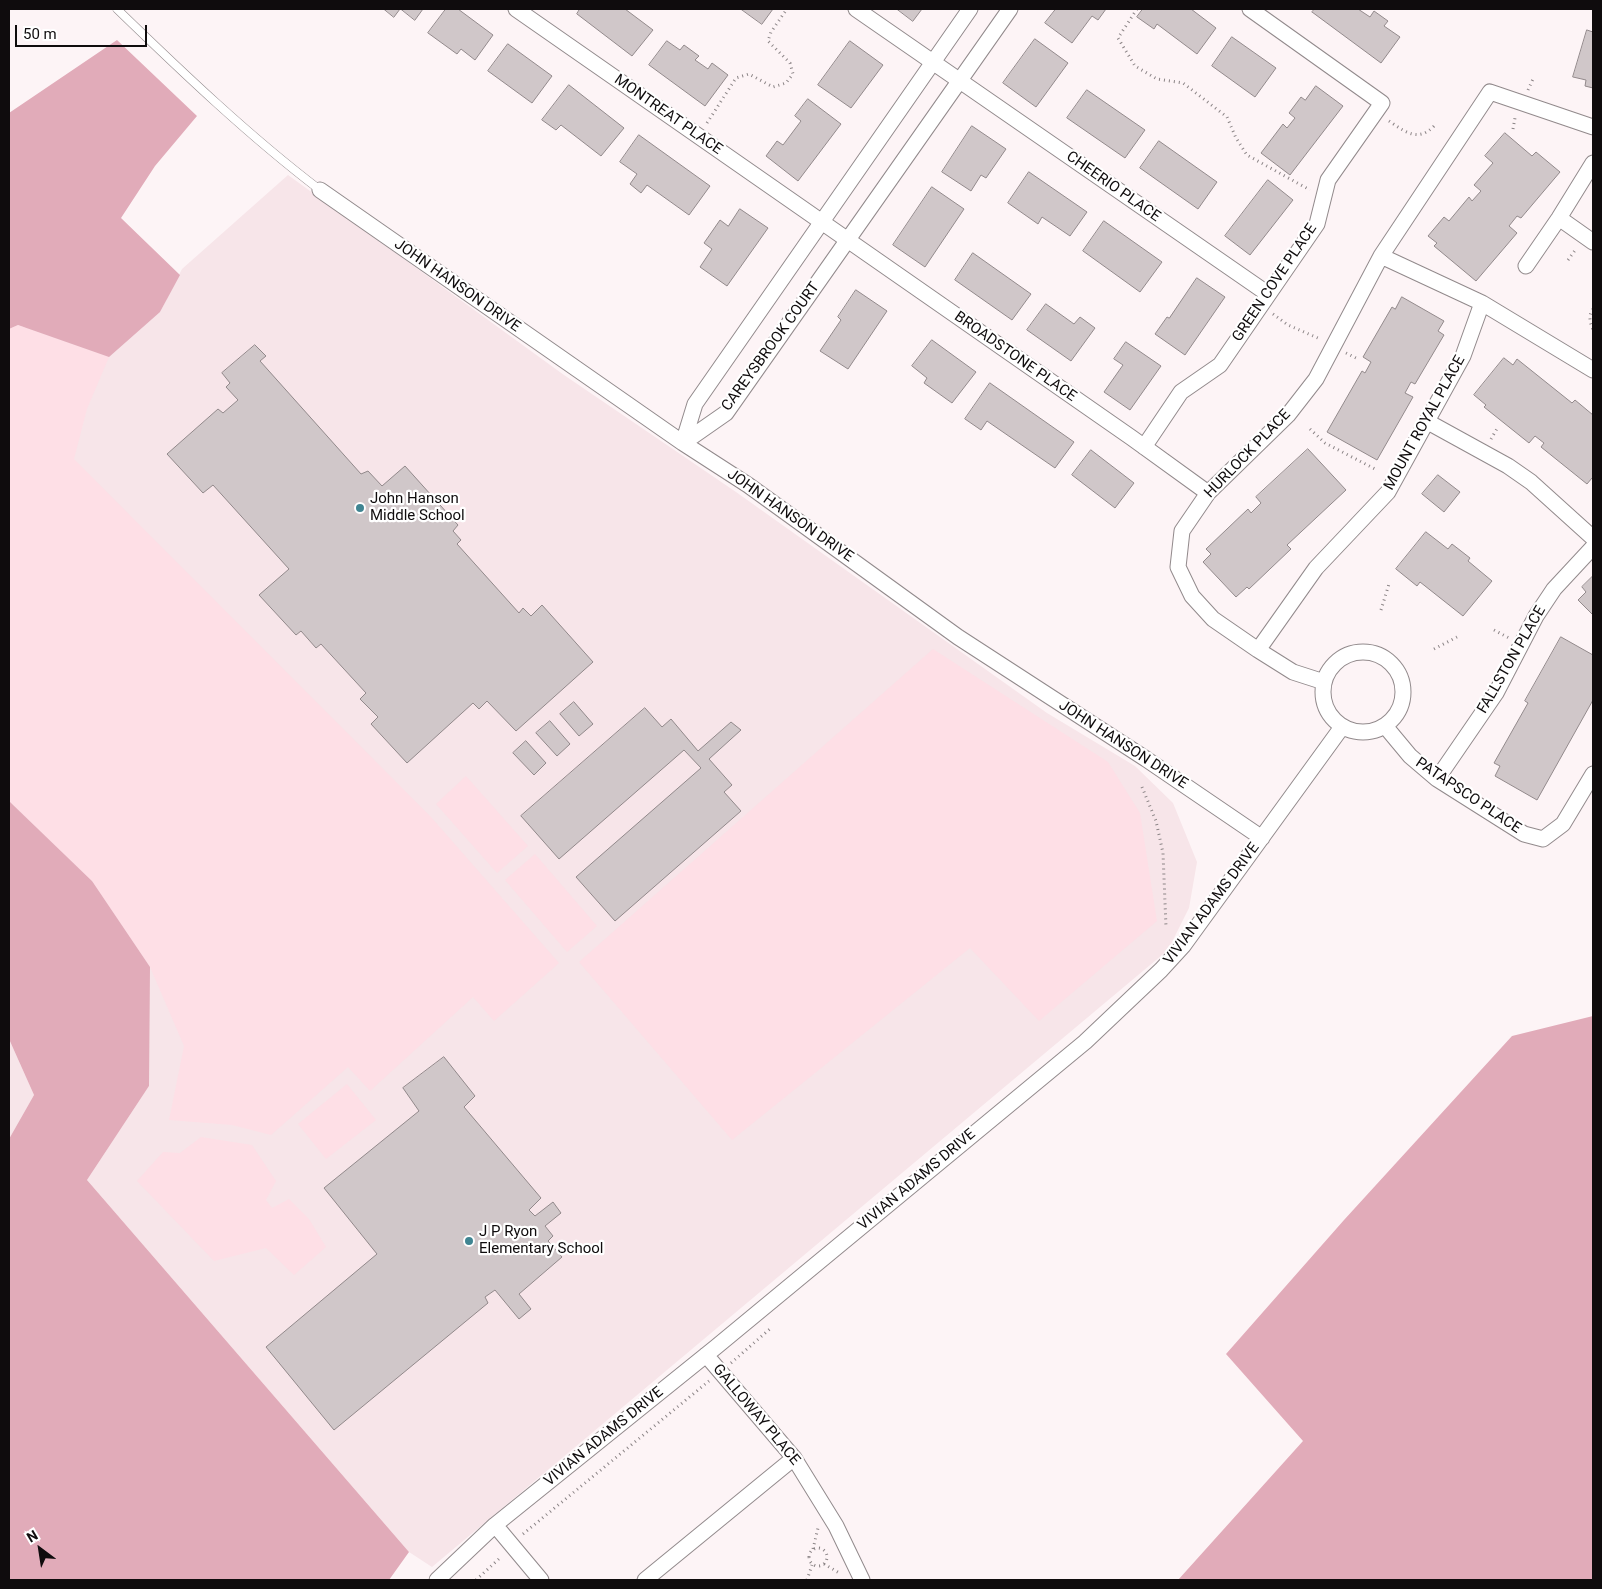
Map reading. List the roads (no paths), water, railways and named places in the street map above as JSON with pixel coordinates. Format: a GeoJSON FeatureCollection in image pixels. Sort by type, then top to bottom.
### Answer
{"type":"FeatureCollection","features":[{"type":"Feature","properties":{"kind":"street","name":"MONTREAT PLACE"},"geometry":{"type":"LineString","coordinates":[[516,9],[821,222]]}},
{"type":"Feature","properties":{"kind":"street","name":"CHEERIO PLACE"},"geometry":{"type":"LineString","coordinates":[[856,9],[959,80],[1264,300]]}},
{"type":"Feature","properties":{"kind":"street","name":"CAREYSBROOK COURT"},"geometry":{"type":"LineString","coordinates":[[683,443],[695,404],[970,9]]}},
{"type":"Feature","properties":{"kind":"street","name":"CAREYSBROOK COURT"},"geometry":{"type":"LineString","coordinates":[[683,443],[726,413],[1010,9]]}},
{"type":"Feature","properties":{"kind":"street","name":"GREEN COVE PLACE"},"geometry":{"type":"LineString","coordinates":[[1144,447],[1181,392],[1220,365],[1316,224],[1328,180],[1382,103],[1250,9]]}},
{"type":"Feature","properties":{"kind":"street","name":"HURLOCK PLACE"},"geometry":{"type":"LineString","coordinates":[[1324,682],[1293,672],[1213,619],[1192,596],[1178,566],[1182,531],[1208,493],[1288,415],[1316,379],[1381,256],[1490,92],[1593,127]]}},
{"type":"Feature","properties":{"kind":"street"},"geometry":{"type":"LineString","coordinates":[[1526,266],[1560,218],[1593,163]]}},
{"type":"Feature","properties":{"kind":"street","name":"JOHN HANSON DRIVE"},"geometry":{"type":"LineString","coordinates":[[320,190],[683,443],[748,485],[958,637],[1146,759],[1262,838]]}},
{"type":"Feature","properties":{"kind":"street"},"geometry":{"type":"LineString","coordinates":[[1560,218],[1593,242]]}},
{"type":"Feature","properties":{"kind":"street","name":"BROADSTONE PLACE"},"geometry":{"type":"LineString","coordinates":[[821,222],[1208,493]]}},
{"type":"Feature","properties":{"kind":"street"},"geometry":{"type":"LineString","coordinates":[[1381,256],[1482,304],[1593,370]]}},
{"type":"Feature","properties":{"kind":"street","name":"MOUNT ROYAL PLACE"},"geometry":{"type":"LineString","coordinates":[[1258,650],[1316,568],[1388,492],[1463,356],[1482,304]]}},
{"type":"Feature","properties":{"kind":"street"},"geometry":{"type":"LineString","coordinates":[[1428,422],[1508,466],[1531,482],[1593,538]]}},
{"type":"Feature","properties":{"kind":"street","name":"FALLSTON PLACE"},"geometry":{"type":"LineString","coordinates":[[1437,779],[1496,693],[1536,616],[1550,596],[1593,548]]}},
{"type":"Feature","properties":{"kind":"street"},"geometry":{"type":"LineString","coordinates":[[1361,652],[1374,654],[1385,659],[1394,667],[1400,678],[1403,690],[1402,700],[1393,719],[1385,726],[1375,731],[1353,731],[1342,727],[1332,719],[1325,708],[1322,695],[1324,682],[1333,665],[1349,654],[1361,652]]}},
{"type":"Feature","properties":{"kind":"street","name":"PATAPSCO PLACE"},"geometry":{"type":"LineString","coordinates":[[1385,726],[1410,756],[1437,779],[1524,834],[1543,839],[1563,824],[1593,774]]}},
{"type":"Feature","properties":{"kind":"street","name":"VIVIAN ADAMS DRIVE"},"geometry":{"type":"LineString","coordinates":[[438,1580],[495,1525],[706,1355],[1084,1042],[1161,970],[1183,946],[1342,727]]}},
{"type":"Feature","properties":{"kind":"street","name":"GALLOWAY PLACE"},"geometry":{"type":"LineString","coordinates":[[706,1355],[794,1458],[836,1526],[862,1580]]}},
{"type":"Feature","properties":{"kind":"street"},"geometry":{"type":"LineString","coordinates":[[645,1580],[794,1458]]}},
{"type":"Feature","properties":{"kind":"street"},"geometry":{"type":"LineString","coordinates":[[495,1525],[541,1580]]}},
{"type":"Feature","properties":{"kind":"lane"},"geometry":{"type":"LineString","coordinates":[[117,9],[184,74],[278,158],[320,190]]}},
{"type":"Feature","properties":{"kind":"place","name":"John Hanson Middle School"},"geometry":{"type":"Point","coordinates":[360,508]}},
{"type":"Feature","properties":{"kind":"place","name":"J P Ryon Elementary School"},"geometry":{"type":"Point","coordinates":[469,1241]}}]}
